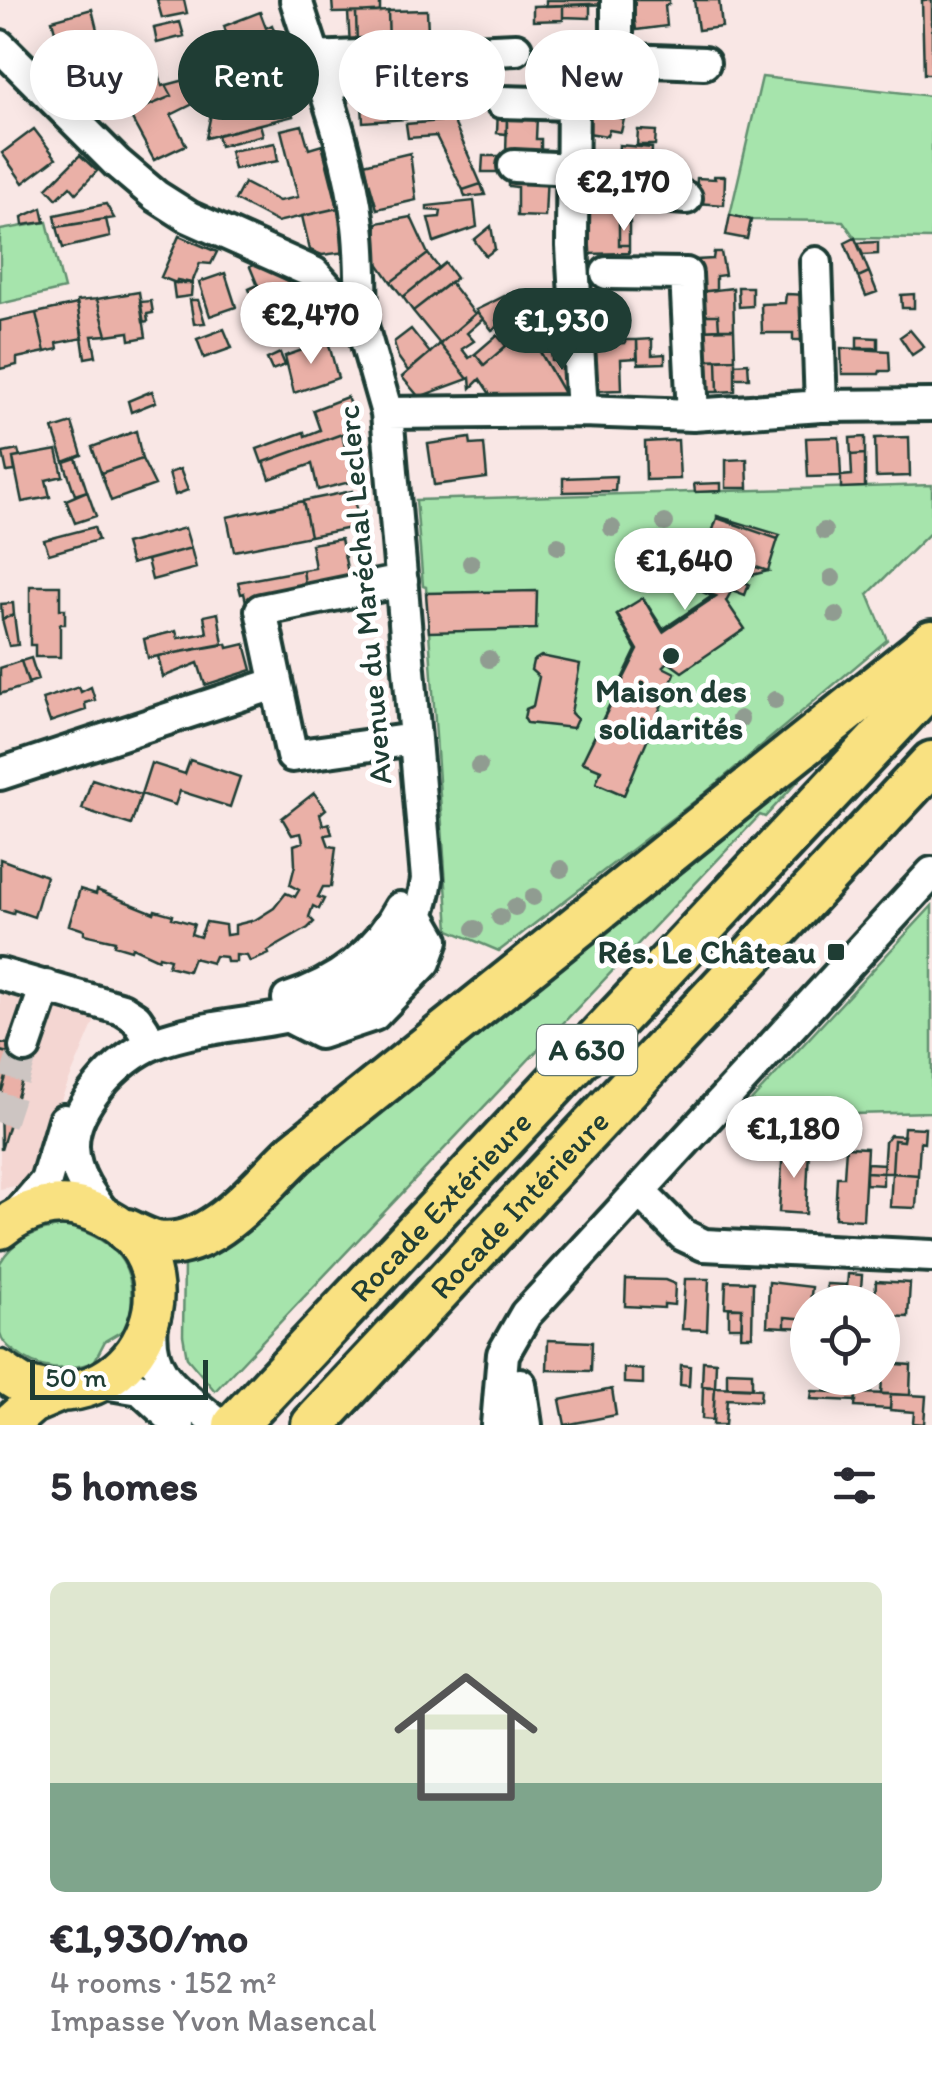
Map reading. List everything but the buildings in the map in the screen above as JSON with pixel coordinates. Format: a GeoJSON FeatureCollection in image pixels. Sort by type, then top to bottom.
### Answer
{"type":"FeatureCollection","features":[{"type":"Feature","properties":{"kind":"highway"},"geometry":{"type":"LineString","coordinates":[[116,1224],[154,1243],[174,1244],[199,1238],[217,1226],[295,1153],[932,642]]}},
{"type":"Feature","properties":{"kind":"highway","name":"Rocade Extérieure"},"geometry":{"type":"LineString","coordinates":[[232,1422],[932,684]]}},
{"type":"Feature","properties":{"kind":"highway","name":"Rocade Intérieure"},"geometry":{"type":"LineString","coordinates":[[313,1425],[932,762]]}},
{"type":"Feature","properties":{"kind":"main road"},"geometry":{"type":"LineString","coordinates":[[0,1370],[26,1386],[58,1393],[82,1391],[104,1383],[126,1368],[142,1347],[152,1323],[155,1298],[152,1274],[142,1251],[116,1224],[76,1206],[45,1206],[6,1222]]}},
{"type":"Feature","properties":{"kind":"main road"},"geometry":{"type":"LineString","coordinates":[[8,1425],[32,1404],[58,1393]]}},
{"type":"Feature","properties":{"kind":"street"},"geometry":{"type":"LineString","coordinates":[[296,0],[305,30]]}},
{"type":"Feature","properties":{"kind":"street"},"geometry":{"type":"LineString","coordinates":[[618,0],[616,49],[628,60],[704,63]]}},
{"type":"Feature","properties":{"kind":"street","name":"Avenue du Maréchal Leclerc"},"geometry":{"type":"LineString","coordinates":[[0,46],[117,163],[156,196],[189,217],[314,273],[362,326],[387,413],[427,879],[424,904],[398,951],[365,988],[330,1004],[287,1016],[154,1044],[117,1069],[97,1090],[76,1127],[73,1147],[82,1180],[116,1224]]}},
{"type":"Feature","properties":{"kind":"street"},"geometry":{"type":"LineString","coordinates":[[319,71],[516,50]]}},
{"type":"Feature","properties":{"kind":"street"},"geometry":{"type":"LineString","coordinates":[[319,74],[343,148],[358,226],[362,326]]}},
{"type":"Feature","properties":{"kind":"street"},"geometry":{"type":"LineString","coordinates":[[505,102],[573,92],[582,411]]}},
{"type":"Feature","properties":{"kind":"street"},"geometry":{"type":"LineString","coordinates":[[514,166],[686,198]]}},
{"type":"Feature","properties":{"kind":"street"},"geometry":{"type":"LineString","coordinates":[[816,263],[821,406]]}},
{"type":"Feature","properties":{"kind":"street"},"geometry":{"type":"LineString","coordinates":[[606,273],[686,274],[692,415]]}},
{"type":"Feature","properties":{"kind":"street"},"geometry":{"type":"LineString","coordinates":[[387,413],[582,411],[692,415],[821,406],[932,405]]}},
{"type":"Feature","properties":{"kind":"street"},"geometry":{"type":"LineString","coordinates":[[402,581],[261,610],[292,756],[414,739]]}},
{"type":"Feature","properties":{"kind":"street"},"geometry":{"type":"LineString","coordinates":[[0,774],[274,684]]}},
{"type":"Feature","properties":{"kind":"street","name":"Avenue du Maréchal Leclerc"},"geometry":{"type":"LineString","coordinates":[[6,1222],[46,1181],[63,1122],[78,1091],[106,1058],[144,1030],[310,992],[350,970],[394,921],[406,897],[422,844]]}},
{"type":"Feature","properties":{"kind":"street"},"geometry":{"type":"LineString","coordinates":[[497,1425],[504,1354],[526,1314],[932,873]]}},
{"type":"Feature","properties":{"kind":"street"},"geometry":{"type":"LineString","coordinates":[[0,974],[122,1010],[136,1018],[144,1030]]}},
{"type":"Feature","properties":{"kind":"street"},"geometry":{"type":"LineString","coordinates":[[25,1046],[46,986]]}},
{"type":"Feature","properties":{"kind":"street"},"geometry":{"type":"LineString","coordinates":[[638,1191],[683,1235],[704,1245],[932,1256]]}},
{"type":"Feature","properties":{"kind":"street"},"geometry":{"type":"LineString","coordinates":[[152,1323],[152,1359],[158,1370],[232,1422]]}},
{"type":"Feature","properties":{"kind":"street"},"geometry":{"type":"LineString","coordinates":[[104,1383],[140,1390],[179,1425]]}},
{"type":"Feature","properties":{"kind":"street"},"geometry":{"type":"LineString","coordinates":[[520,1384],[526,1425]]}},
{"type":"Feature","properties":{"kind":"shaded area"},"geometry":{"type":"Polygon","coordinates":[[[0,983],[95,1020],[25,1184],[0,1189],[0,983]]]}},
{"type":"Feature","properties":{"kind":"green space"},"geometry":{"type":"Polygon","coordinates":[[[762,77],[932,96],[932,239],[855,238],[843,221],[751,220],[730,215],[762,77]]]}},
{"type":"Feature","properties":{"kind":"green space"},"geometry":{"type":"Polygon","coordinates":[[[47,222],[64,289],[0,304],[0,230],[47,222]]]}},
{"type":"Feature","properties":{"kind":"green space"},"geometry":{"type":"Polygon","coordinates":[[[932,485],[932,531],[868,594],[887,640],[704,794],[499,951],[449,930],[426,587],[416,500],[932,485]]]}},
{"type":"Feature","properties":{"kind":"green space"},"geometry":{"type":"Polygon","coordinates":[[[841,734],[215,1391],[187,1358],[183,1335],[184,1262],[841,734]]]}},
{"type":"Feature","properties":{"kind":"green space"},"geometry":{"type":"Polygon","coordinates":[[[932,906],[932,1112],[736,1117],[932,906]]]}},
{"type":"Feature","properties":{"kind":"green space"},"geometry":{"type":"Polygon","coordinates":[[[64,1226],[100,1239],[122,1261],[128,1275],[131,1308],[127,1328],[105,1341],[94,1362],[52,1368],[23,1358],[2,1339],[0,1263],[12,1247],[27,1237],[64,1226]]]}},
{"type":"Feature","properties":{"kind":"tunnel"},"geometry":{"type":"LineString","coordinates":[[0,1123],[25,1047]]}},
{"type":"Feature","properties":{"kind":"place","name":"Maison des solidarités"},"geometry":{"type":"Point","coordinates":[671,656]}},
{"type":"Feature","properties":{"kind":"place","name":"Rés. Le Château"},"geometry":{"type":"Point","coordinates":[836,952]}}]}
